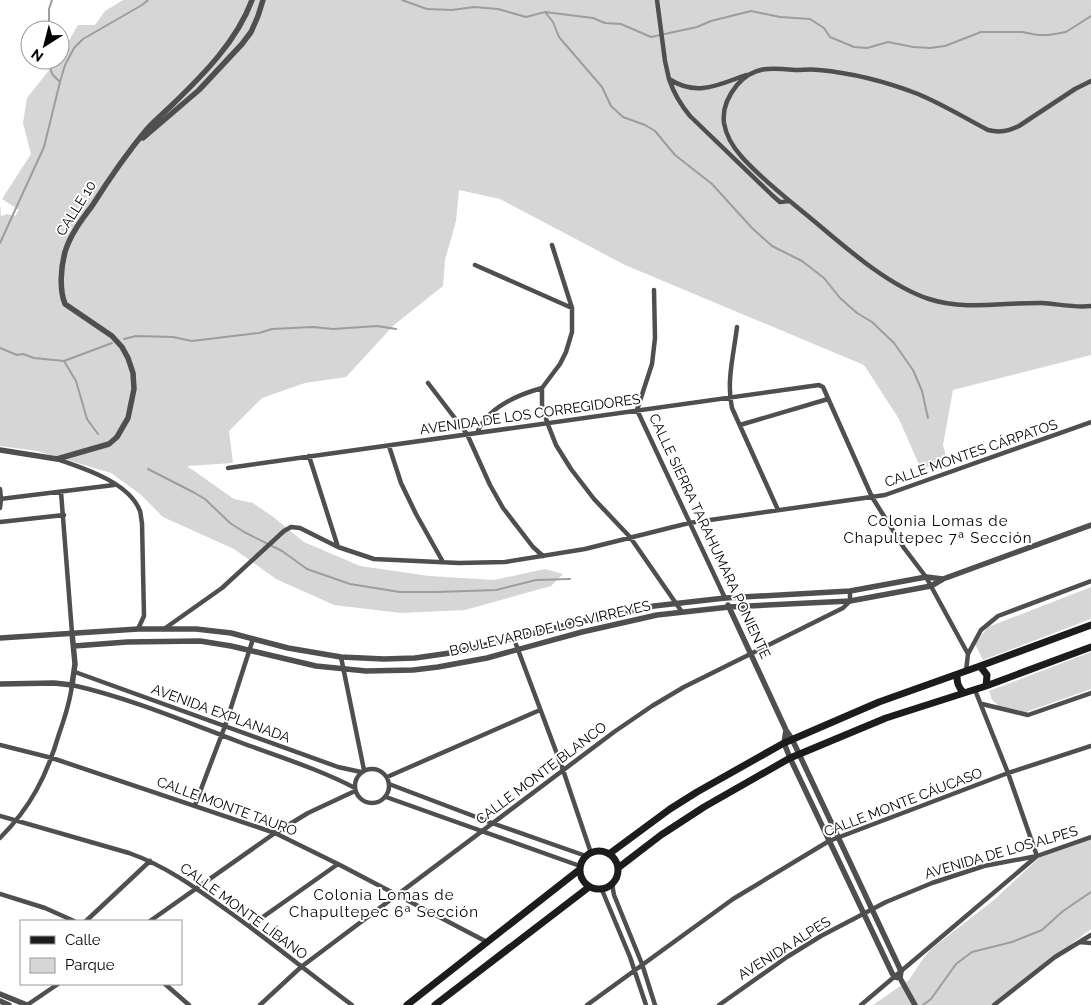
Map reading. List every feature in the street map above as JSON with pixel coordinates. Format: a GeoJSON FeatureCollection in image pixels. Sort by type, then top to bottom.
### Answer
{"type":"FeatureCollection","features":[{"type":"Feature","properties":{"kind":"main road"},"geometry":{"type":"LineString","coordinates":[[609,854],[670,809],[697,792],[792,739],[879,702],[957,676],[1091,625]]}},
{"type":"Feature","properties":{"kind":"main road"},"geometry":{"type":"LineString","coordinates":[[618,868],[697,812],[790,758],[886,718],[975,690],[1091,647]]}},
{"type":"Feature","properties":{"kind":"main road"},"geometry":{"type":"LineString","coordinates":[[980,666],[987,675],[986,686]]}},
{"type":"Feature","properties":{"kind":"main road"},"geometry":{"type":"LineString","coordinates":[[957,676],[957,683],[964,693]]}},
{"type":"Feature","properties":{"kind":"main road"},"geometry":{"type":"LineString","coordinates":[[407,1005],[580,868],[588,854],[600,851],[609,854],[618,868],[616,880],[602,890],[590,887],[581,877],[580,868]]}},
{"type":"Feature","properties":{"kind":"main road"},"geometry":{"type":"LineString","coordinates":[[435,1005],[590,887]]}},
{"type":"Feature","properties":{"kind":"street","name":"CALLE 10"},"geometry":{"type":"LineString","coordinates":[[57,459],[109,444],[117,437],[128,418],[134,390],[133,373],[122,347],[112,336],[65,304],[61,284],[65,252],[80,223],[120,163],[147,129],[197,78],[236,33],[252,0]]}},
{"type":"Feature","properties":{"kind":"street","name":"CALLE 10"},"geometry":{"type":"LineString","coordinates":[[137,142],[199,90],[242,44],[254,24],[263,0]]}},
{"type":"Feature","properties":{"kind":"street"},"geometry":{"type":"LineString","coordinates":[[657,0],[669,79],[674,95],[680,105],[773,196],[780,202],[789,200]]}},
{"type":"Feature","properties":{"kind":"street"},"geometry":{"type":"LineString","coordinates":[[669,79],[695,90],[708,88],[759,70],[775,68],[817,70],[857,76],[883,82],[919,95],[988,130],[998,132],[1019,126],[1075,89],[1091,81]]}},
{"type":"Feature","properties":{"kind":"street"},"geometry":{"type":"LineString","coordinates":[[748,74],[730,93],[726,102],[724,121],[726,132],[732,144],[740,155],[789,200],[838,242],[886,276],[908,290],[944,303],[975,306],[1041,303],[1088,306],[1091,312]]}},
{"type":"Feature","properties":{"kind":"street"},"geometry":{"type":"LineString","coordinates":[[552,246],[572,308],[572,332],[560,364],[542,388],[542,405],[547,422],[556,444],[571,469],[594,499],[630,537],[682,612]]}},
{"type":"Feature","properties":{"kind":"street"},"geometry":{"type":"LineString","coordinates":[[475,266],[572,308]]}},
{"type":"Feature","properties":{"kind":"street","name":"CALLE SIERRA TARAHUMARA PONIENTE"},"geometry":{"type":"LineString","coordinates":[[654,290],[655,338],[652,364],[638,410],[786,730],[792,739],[901,971]]}},
{"type":"Feature","properties":{"kind":"street"},"geometry":{"type":"LineString","coordinates":[[737,327],[730,398],[732,408],[778,510]]}},
{"type":"Feature","properties":{"kind":"street"},"geometry":{"type":"LineString","coordinates":[[428,383],[467,434],[503,508],[533,547],[543,556]]}},
{"type":"Feature","properties":{"kind":"street","name":"AVENIDA DE LOS CORREGIDORES"},"geometry":{"type":"LineString","coordinates":[[228,468],[815,386],[822,386],[828,399]]}},
{"type":"Feature","properties":{"kind":"street"},"geometry":{"type":"LineString","coordinates":[[477,433],[480,424],[488,415],[511,399],[542,388]]}},
{"type":"Feature","properties":{"kind":"street"},"geometry":{"type":"LineString","coordinates":[[740,425],[828,399],[872,497],[904,548],[926,577],[968,654]]}},
{"type":"Feature","properties":{"kind":"street","name":"CALLE MONTES CÁRPATOS"},"geometry":{"type":"LineString","coordinates":[[164,629],[198,606],[291,527],[300,528],[338,548],[374,559],[480,563],[505,562],[585,549],[689,523],[885,495],[1091,422]]}},
{"type":"Feature","properties":{"kind":"street"},"geometry":{"type":"LineString","coordinates":[[389,446],[401,483],[416,514],[444,562]]}},
{"type":"Feature","properties":{"kind":"street"},"geometry":{"type":"LineString","coordinates":[[0,450],[57,459],[88,470],[115,485],[134,501],[140,511],[142,532],[144,616],[138,629]]}},
{"type":"Feature","properties":{"kind":"street"},"geometry":{"type":"LineString","coordinates":[[309,456],[338,548]]}},
{"type":"Feature","properties":{"kind":"street"},"geometry":{"type":"LineString","coordinates":[[1,499],[115,485]]}},
{"type":"Feature","properties":{"kind":"street"},"geometry":{"type":"LineString","coordinates":[[0,489],[0,508]]}},
{"type":"Feature","properties":{"kind":"street"},"geometry":{"type":"LineString","coordinates":[[0,838],[16,820],[40,785],[52,758],[69,703],[75,672],[61,492]]}},
{"type":"Feature","properties":{"kind":"street"},"geometry":{"type":"LineString","coordinates":[[0,522],[64,515]]}},
{"type":"Feature","properties":{"kind":"street","name":"BOULEVARD DE LOS VIRREYES"},"geometry":{"type":"LineString","coordinates":[[74,646],[180,640],[212,642],[316,666],[343,669],[392,671],[438,667],[487,658],[582,632],[656,615],[729,607],[850,601],[931,586],[943,579],[1091,525]]}},
{"type":"Feature","properties":{"kind":"street","name":"BOULEVARD DE LOS VIRREYES"},"geometry":{"type":"LineString","coordinates":[[0,638],[138,629],[211,630],[288,648],[341,657],[384,659],[422,657],[457,652],[654,606],[725,598],[850,591],[926,577],[943,579]]}},
{"type":"Feature","properties":{"kind":"street"},"geometry":{"type":"LineString","coordinates":[[966,672],[968,654],[981,630],[998,616],[1091,581]]}},
{"type":"Feature","properties":{"kind":"street"},"geometry":{"type":"LineString","coordinates":[[850,591],[850,601]]}},
{"type":"Feature","properties":{"kind":"street","name":"CALLE MONTE BLANCO"},"geometry":{"type":"LineString","coordinates":[[260,1005],[301,966],[563,770],[652,706],[684,687],[843,608],[850,601]]}},
{"type":"Feature","properties":{"kind":"street"},"geometry":{"type":"LineString","coordinates":[[195,805],[222,735],[254,639]]}},
{"type":"Feature","properties":{"kind":"street"},"geometry":{"type":"LineString","coordinates":[[514,639],[563,770],[588,854]]}},
{"type":"Feature","properties":{"kind":"street"},"geometry":{"type":"LineString","coordinates":[[341,657],[363,771]]}},
{"type":"Feature","properties":{"kind":"street","name":"AVENIDA EXPLANADA"},"geometry":{"type":"LineString","coordinates":[[75,672],[338,767],[363,771]]}},
{"type":"Feature","properties":{"kind":"street"},"geometry":{"type":"LineString","coordinates":[[0,684],[72,684]]}},
{"type":"Feature","properties":{"kind":"street","name":"AVENIDA EXPLANADA"},"geometry":{"type":"LineString","coordinates":[[72,684],[126,700],[222,735],[335,778],[355,790]]}},
{"type":"Feature","properties":{"kind":"street"},"geometry":{"type":"LineString","coordinates":[[861,1005],[898,978],[901,971],[1037,856],[1008,773],[975,690]]}},
{"type":"Feature","properties":{"kind":"street"},"geometry":{"type":"LineString","coordinates":[[982,704],[1028,715],[1091,693]]}},
{"type":"Feature","properties":{"kind":"street"},"geometry":{"type":"LineString","coordinates":[[387,777],[540,710]]}},
{"type":"Feature","properties":{"kind":"street"},"geometry":{"type":"LineString","coordinates":[[786,730],[784,743],[790,758],[864,913],[898,978],[915,1005]]}},
{"type":"Feature","properties":{"kind":"street","name":"CALLE MONTE TAURO"},"geometry":{"type":"LineString","coordinates":[[0,745],[52,758],[275,833],[488,942]]}},
{"type":"Feature","properties":{"kind":"street","name":"CALLE MONTE CÁUCASO"},"geometry":{"type":"LineString","coordinates":[[587,1005],[733,898],[829,841],[1008,773],[1091,746]]}},
{"type":"Feature","properties":{"kind":"street"},"geometry":{"type":"LineString","coordinates":[[374,768],[387,777],[390,784],[386,796],[382,800],[372,803],[362,800],[355,790],[355,781],[363,771],[374,768]]}},
{"type":"Feature","properties":{"kind":"street"},"geometry":{"type":"LineString","coordinates":[[390,784],[492,824],[588,854]]}},
{"type":"Feature","properties":{"kind":"street"},"geometry":{"type":"LineString","coordinates":[[151,920],[275,833],[308,813],[355,790]]}},
{"type":"Feature","properties":{"kind":"street"},"geometry":{"type":"LineString","coordinates":[[386,796],[580,868]]}},
{"type":"Feature","properties":{"kind":"street","name":"CALLE MONTE LÍBANO"},"geometry":{"type":"LineString","coordinates":[[0,816],[150,860],[181,877],[250,926],[352,1005]]}},
{"type":"Feature","properties":{"kind":"street","name":"AVENIDA DE LOS ALPES"},"geometry":{"type":"LineString","coordinates":[[864,913],[932,883],[984,866],[1037,856],[1091,837]]}},
{"type":"Feature","properties":{"kind":"street"},"geometry":{"type":"LineString","coordinates":[[87,920],[150,860]]}},
{"type":"Feature","properties":{"kind":"street"},"geometry":{"type":"LineString","coordinates":[[250,926],[338,864]]}},
{"type":"Feature","properties":{"kind":"street"},"geometry":{"type":"LineString","coordinates":[[612,884],[614,895],[642,964],[655,1005]]}},
{"type":"Feature","properties":{"kind":"street"},"geometry":{"type":"LineString","coordinates":[[602,890],[635,969],[646,1005]]}},
{"type":"Feature","properties":{"kind":"street"},"geometry":{"type":"LineString","coordinates":[[0,894],[45,908],[72,920]]}},
{"type":"Feature","properties":{"kind":"street","name":"AVENIDA ALPES"},"geometry":{"type":"LineString","coordinates":[[719,1005],[787,957],[864,913]]}},
{"type":"Feature","properties":{"kind":"street"},"geometry":{"type":"LineString","coordinates":[[994,1005],[1018,984],[1079,941],[1091,936]]}},
{"type":"Feature","properties":{"kind":"street"},"geometry":{"type":"LineString","coordinates":[[1079,941],[1091,943]]}},
{"type":"Feature","properties":{"kind":"street"},"geometry":{"type":"LineString","coordinates":[[0,994],[27,1005],[57,985]]}},
{"type":"Feature","properties":{"kind":"street"},"geometry":{"type":"LineString","coordinates":[[166,985],[189,1005]]}},
{"type":"Feature","properties":{"kind":"street"},"geometry":{"type":"LineString","coordinates":[[0,1001],[8,1005]]}},
{"type":"Feature","properties":{"kind":"green space"},"geometry":{"type":"Polygon","coordinates":[[[123,0],[1091,0],[1091,355],[953,390],[943,445],[947,460],[921,469],[899,419],[864,365],[625,265],[500,199],[459,190],[456,221],[445,260],[443,286],[394,325],[346,377],[305,383],[262,398],[229,431],[233,463],[187,466],[234,499],[253,503],[304,542],[360,566],[429,576],[494,580],[545,569],[563,574],[551,586],[465,610],[401,613],[334,605],[276,579],[234,549],[163,517],[140,494],[111,473],[37,451],[0,446],[0,203],[1,216],[7,214],[15,216],[19,210],[2,199],[31,154],[23,123],[27,98],[49,70],[70,70],[70,39],[78,25],[95,25],[105,11],[123,0]]]}},
{"type":"Feature","properties":{"kind":"green space"},"geometry":{"type":"Polygon","coordinates":[[[1091,587],[1091,619],[983,660],[975,644],[988,627],[1091,587]]]}},
{"type":"Feature","properties":{"kind":"green space"},"geometry":{"type":"Polygon","coordinates":[[[1091,652],[1091,689],[1026,712],[999,706],[992,700],[989,691],[1091,652]]]}},
{"type":"Feature","properties":{"kind":"green space"},"geometry":{"type":"Polygon","coordinates":[[[1091,838],[1091,929],[991,1005],[873,1005],[909,980],[931,949],[994,900],[1041,856],[1091,838]]]}},
{"type":"Feature","properties":{"kind":"waterway"},"geometry":{"type":"LineString","coordinates":[[49,20],[49,9],[52,0]]}},
{"type":"Feature","properties":{"kind":"waterway"},"geometry":{"type":"LineString","coordinates":[[0,243],[44,147],[65,65],[74,48],[83,39],[148,0]]}},
{"type":"Feature","properties":{"kind":"waterway"},"geometry":{"type":"LineString","coordinates":[[402,0],[427,9],[452,10],[474,7],[498,9],[526,17],[545,12],[593,18],[605,23],[621,24],[651,37],[697,27],[711,21],[751,11],[780,17],[810,19],[824,28],[830,37],[854,47],[867,48],[888,42],[913,47],[930,48],[945,46],[981,32],[1022,32],[1049,35],[1066,32],[1091,16]]}},
{"type":"Feature","properties":{"kind":"waterway"},"geometry":{"type":"LineString","coordinates":[[545,12],[553,22],[559,37],[602,87],[611,106],[623,117],[655,131],[675,155],[712,184],[752,228],[772,246],[802,261],[824,278],[840,298],[857,313],[872,322],[894,343],[913,370],[922,391],[928,418]]}},
{"type":"Feature","properties":{"kind":"waterway"},"geometry":{"type":"LineString","coordinates":[[51,70],[52,74],[60,82]]}},
{"type":"Feature","properties":{"kind":"waterway"},"geometry":{"type":"LineString","coordinates":[[124,339],[136,336],[173,337],[192,341],[259,333],[272,329],[313,327],[333,329],[377,326],[396,329]]}},
{"type":"Feature","properties":{"kind":"waterway"},"geometry":{"type":"LineString","coordinates":[[0,348],[17,355],[23,354],[34,358],[64,361],[112,343]]}},
{"type":"Feature","properties":{"kind":"waterway"},"geometry":{"type":"LineString","coordinates":[[64,361],[76,381],[87,419],[98,434]]}},
{"type":"Feature","properties":{"kind":"waterway"},"geometry":{"type":"LineString","coordinates":[[148,469],[205,499],[230,523],[282,551],[307,569],[350,584],[400,592],[437,592],[496,590],[536,580],[570,579]]}},
{"type":"Feature","properties":{"kind":"waterway"},"geometry":{"type":"LineString","coordinates":[[923,1005],[931,999],[956,964],[972,952],[1012,942],[1042,930],[1063,911],[1091,892]]}},
{"type":"Feature","properties":{"kind":"district","name":"Colonia Lomas de Chapultepec 7ª Sección"},"geometry":{"type":"Point","coordinates":[938,530]}},
{"type":"Feature","properties":{"kind":"district","name":"Colonia Lomas de Chapultepec 6ª Sección"},"geometry":{"type":"Point","coordinates":[384,904]}}]}
